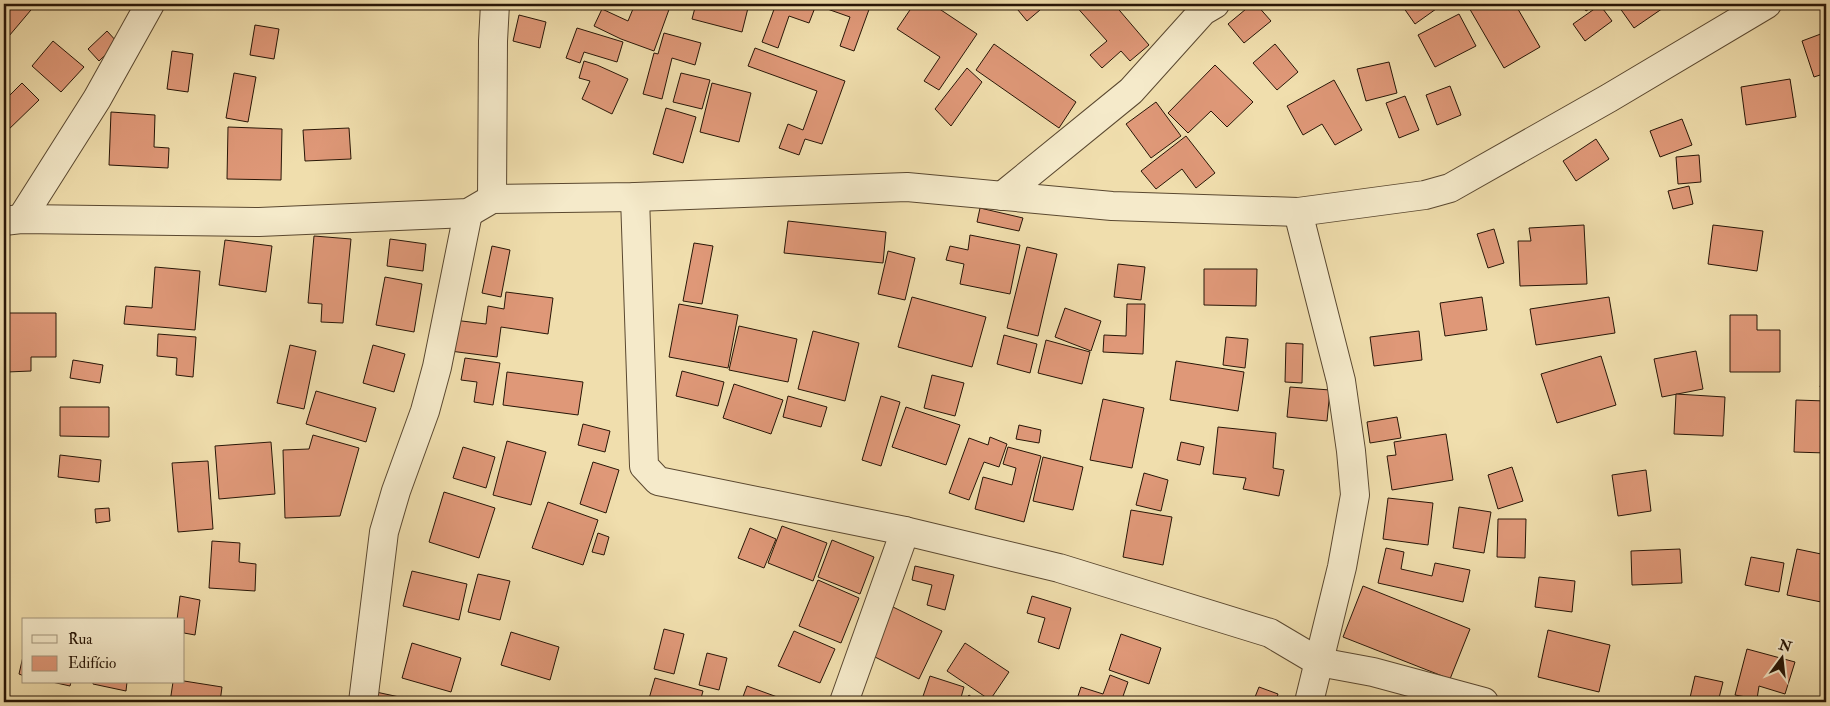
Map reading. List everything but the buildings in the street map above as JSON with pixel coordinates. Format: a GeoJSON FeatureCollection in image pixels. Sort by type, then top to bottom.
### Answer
{"type":"FeatureCollection","features":[{"type":"Feature","properties":{"kind":"street"},"geometry":{"type":"LineString","coordinates":[[13,220],[98,99],[150,4]]}},
{"type":"Feature","properties":{"kind":"street"},"geometry":{"type":"LineString","coordinates":[[492,199],[495,4]]}},
{"type":"Feature","properties":{"kind":"street"},"geometry":{"type":"LineString","coordinates":[[1002,196],[1131,91],[1203,11],[1215,4]]}},
{"type":"Feature","properties":{"kind":"street"},"geometry":{"type":"LineString","coordinates":[[13,220],[259,222],[468,213],[492,199],[636,197],[907,187],[1112,206],[1298,212],[1425,195],[1450,188],[1609,98],[1767,4]]}},
{"type":"Feature","properties":{"kind":"street"},"geometry":{"type":"LineString","coordinates":[[636,197],[644,466],[658,481],[905,531],[1059,568],[1270,633],[1319,662],[1373,672],[1484,702]]}},
{"type":"Feature","properties":{"kind":"street"},"geometry":{"type":"LineString","coordinates":[[1298,212],[1341,381],[1355,496],[1342,567],[1308,702]]}},
{"type":"Feature","properties":{"kind":"street"},"geometry":{"type":"LineString","coordinates":[[363,702],[384,532],[425,411],[437,367],[468,213]]}},
{"type":"Feature","properties":{"kind":"street"},"geometry":{"type":"LineString","coordinates":[[844,702],[905,531]]}}]}
